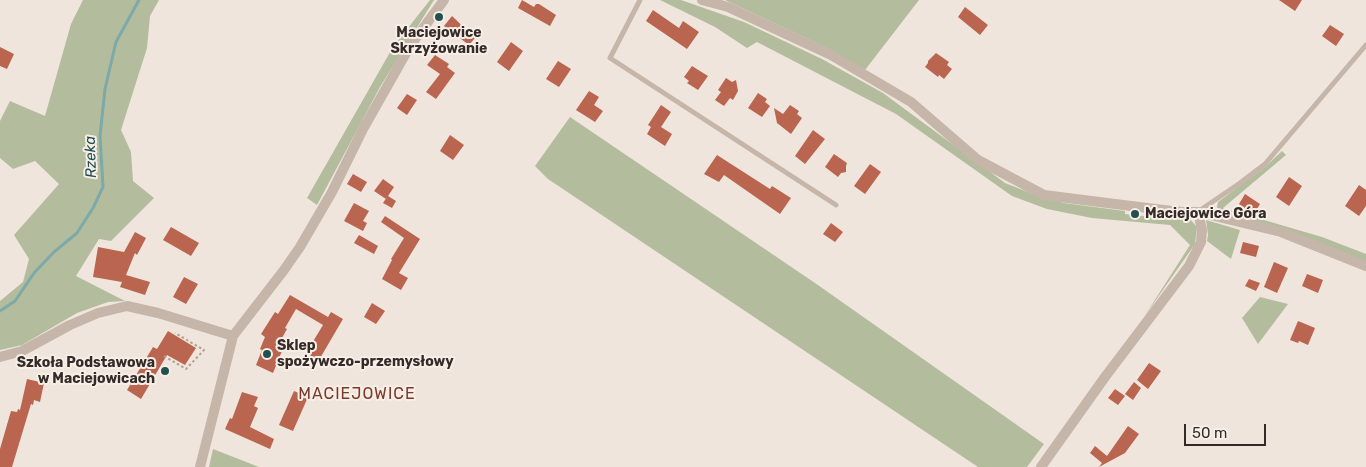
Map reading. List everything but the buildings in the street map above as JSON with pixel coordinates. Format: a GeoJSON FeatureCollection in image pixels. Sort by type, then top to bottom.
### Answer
{"type":"FeatureCollection","features":[{"type":"Feature","properties":{"kind":"street"},"geometry":{"type":"LineString","coordinates":[[200,467],[233,336],[300,247],[332,192],[363,129],[410,46],[444,0]]}},
{"type":"Feature","properties":{"kind":"street"},"geometry":{"type":"LineString","coordinates":[[702,0],[728,7],[831,55],[911,102],[978,160],[1044,195],[1154,209],[1198,212],[1281,232],[1366,266]]}},
{"type":"Feature","properties":{"kind":"street"},"geometry":{"type":"LineString","coordinates":[[1041,467],[1188,266],[1201,242],[1202,230],[1198,212]]}},
{"type":"Feature","properties":{"kind":"street"},"geometry":{"type":"LineString","coordinates":[[0,357],[22,351],[70,325],[98,313],[127,306],[158,312],[233,336]]}},
{"type":"Feature","properties":{"kind":"lane"},"geometry":{"type":"LineString","coordinates":[[640,0],[610,58],[836,205]]}},
{"type":"Feature","properties":{"kind":"lane"},"geometry":{"type":"LineString","coordinates":[[1198,212],[1265,164],[1366,45]]}},
{"type":"Feature","properties":{"kind":"path"},"geometry":{"type":"LineString","coordinates":[[164,356],[186,369],[204,350],[175,333]]}},
{"type":"Feature","properties":{"kind":"green space"},"geometry":{"type":"Polygon","coordinates":[[[83,0],[159,0],[150,16],[147,48],[121,130],[131,152],[133,181],[154,198],[111,241],[99,239],[76,276],[125,301],[108,302],[77,313],[22,345],[0,350],[0,301],[23,282],[29,259],[14,235],[59,184],[35,161],[13,169],[0,158],[0,121],[10,101],[45,116],[71,24],[83,0]]]}},
{"type":"Feature","properties":{"kind":"green space"},"geometry":{"type":"Polygon","coordinates":[[[430,0],[434,0],[380,87],[317,205],[307,198],[393,47],[430,0]]]}},
{"type":"Feature","properties":{"kind":"green space"},"geometry":{"type":"Polygon","coordinates":[[[660,0],[681,0],[744,22],[822,59],[883,93],[1005,183],[1038,196],[1064,203],[1125,211],[1125,214],[1189,218],[1197,227],[1195,244],[1144,317],[1190,245],[1170,225],[1092,218],[1047,209],[1012,196],[896,114],[757,42],[747,48],[715,27],[660,0]]]}},
{"type":"Feature","properties":{"kind":"green space"},"geometry":{"type":"Polygon","coordinates":[[[725,0],[919,0],[865,70],[825,47],[725,0]]]}},
{"type":"Feature","properties":{"kind":"green space"},"geometry":{"type":"Polygon","coordinates":[[[570,117],[815,283],[1044,444],[1027,467],[978,467],[548,179],[535,166],[570,117]]]}},
{"type":"Feature","properties":{"kind":"green space"},"geometry":{"type":"Polygon","coordinates":[[[1282,151],[1286,155],[1223,208],[1322,237],[1366,254],[1366,262],[1219,213],[1218,202],[1265,167],[1282,151]]]}},
{"type":"Feature","properties":{"kind":"green space"},"geometry":{"type":"Polygon","coordinates":[[[1206,220],[1240,230],[1231,259],[1207,241],[1206,220]]]}},
{"type":"Feature","properties":{"kind":"green space"},"geometry":{"type":"Polygon","coordinates":[[[1260,297],[1288,304],[1258,344],[1242,318],[1260,297]]]}},
{"type":"Feature","properties":{"kind":"green space"},"geometry":{"type":"Polygon","coordinates":[[[213,449],[259,467],[209,467],[213,449]]]}},
{"type":"Feature","properties":{"kind":"waterway","name":"Rzeka"},"geometry":{"type":"LineString","coordinates":[[0,311],[15,301],[34,273],[54,252],[77,233],[93,208],[103,187],[100,136],[105,89],[116,42],[139,0]]}},
{"type":"Feature","properties":{"kind":"place","name":"Maciejowice Skrzyżowanie"},"geometry":{"type":"Point","coordinates":[439,17]}},
{"type":"Feature","properties":{"kind":"place","name":"Maciejowice Góra"},"geometry":{"type":"Point","coordinates":[1135,214]}},
{"type":"Feature","properties":{"kind":"place","name":"Sklep spożywczo-przemysłowy"},"geometry":{"type":"Point","coordinates":[267,354]}},
{"type":"Feature","properties":{"kind":"place","name":"Szkoła Podstawowa w Maciejowicach"},"geometry":{"type":"Point","coordinates":[165,371]}},
{"type":"Feature","properties":{"kind":"district","name":"MACIEJOWICE"},"geometry":{"type":"Point","coordinates":[357,394]}}]}
